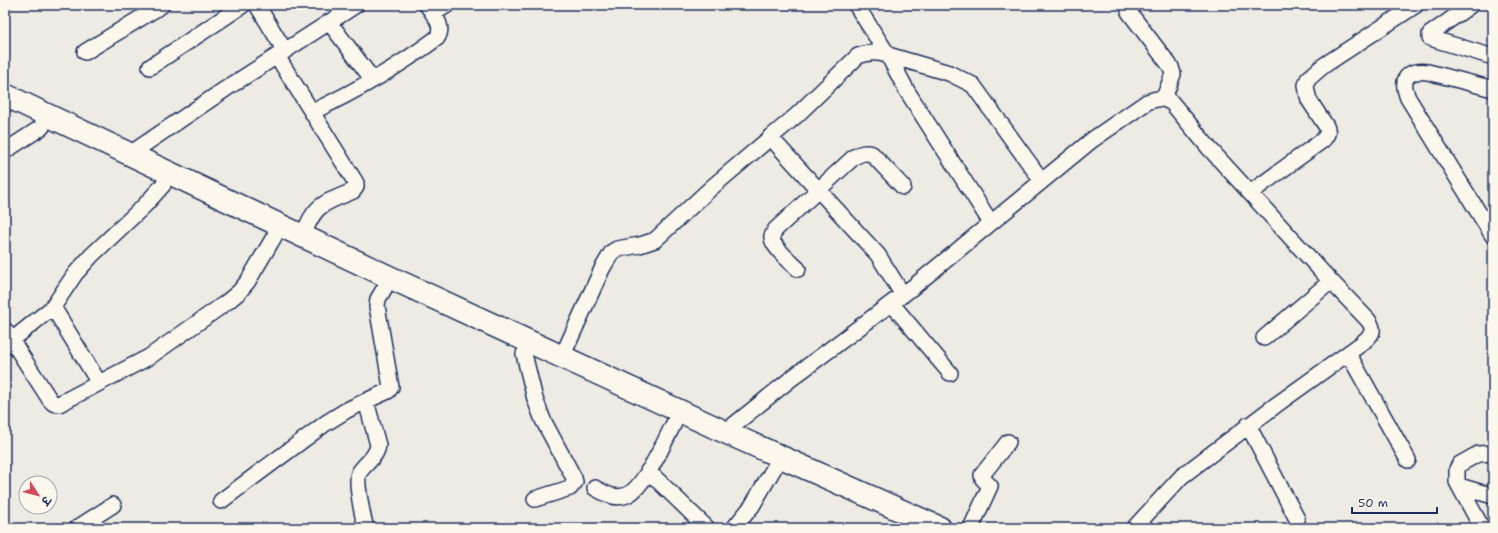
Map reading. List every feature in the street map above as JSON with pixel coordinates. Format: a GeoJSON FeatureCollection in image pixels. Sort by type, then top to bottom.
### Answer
{"type":"FeatureCollection","features":[{"type":"Feature","properties":{"kind":"highway"},"geometry":{"type":"LineString","coordinates":[[5,95],[562,357],[940,528]]}},
{"type":"Feature","properties":{"kind":"highway"},"geometry":{"type":"LineString","coordinates":[[5,109],[163,185],[524,354],[909,528]]}},
{"type":"Feature","properties":{"kind":"street"},"geometry":{"type":"LineString","coordinates":[[85,52],[162,5]]}},
{"type":"Feature","properties":{"kind":"street"},"geometry":{"type":"LineString","coordinates":[[150,67],[243,5]]}},
{"type":"Feature","properties":{"kind":"street"},"geometry":{"type":"LineString","coordinates":[[257,5],[312,112],[354,180],[356,186],[353,191],[318,208],[309,220],[303,236]]}},
{"type":"Feature","properties":{"kind":"street"},"geometry":{"type":"LineString","coordinates":[[130,154],[227,88],[356,5]]}},
{"type":"Feature","properties":{"kind":"street"},"geometry":{"type":"LineString","coordinates":[[312,112],[373,80],[437,38],[441,27],[430,9],[447,5]]}},
{"type":"Feature","properties":{"kind":"street"},"geometry":{"type":"LineString","coordinates":[[856,5],[888,54],[907,91],[991,223]]}},
{"type":"Feature","properties":{"kind":"street"},"geometry":{"type":"LineString","coordinates":[[1250,193],[1323,140],[1328,133],[1326,126],[1310,100],[1307,92],[1306,85],[1308,79],[1323,66],[1416,5]]}},
{"type":"Feature","properties":{"kind":"street"},"geometry":{"type":"LineString","coordinates":[[1471,5],[1430,34],[1430,38],[1493,57]]}},
{"type":"Feature","properties":{"kind":"street"},"geometry":{"type":"LineString","coordinates":[[1129,12],[1171,67],[1173,74],[1164,98]]}},
{"type":"Feature","properties":{"kind":"street"},"geometry":{"type":"LineString","coordinates":[[329,22],[373,80]]}},
{"type":"Feature","properties":{"kind":"street"},"geometry":{"type":"LineString","coordinates":[[562,357],[602,269],[612,252],[617,249],[655,240],[770,137],[797,115],[858,56],[878,52],[888,54],[949,73],[973,85],[1042,181]]}},
{"type":"Feature","properties":{"kind":"street"},"geometry":{"type":"LineString","coordinates":[[1493,89],[1417,70],[1410,74],[1405,81],[1405,90],[1408,98],[1493,236]]}},
{"type":"Feature","properties":{"kind":"street"},"geometry":{"type":"LineString","coordinates":[[725,432],[792,378],[898,300],[1092,140],[1147,102],[1156,98],[1164,98],[1172,103],[1209,148],[1372,326],[1372,331],[1370,337],[1248,425],[1182,476],[1134,528]]}},
{"type":"Feature","properties":{"kind":"street"},"geometry":{"type":"LineString","coordinates":[[5,151],[42,127]]}},
{"type":"Feature","properties":{"kind":"street"},"geometry":{"type":"LineString","coordinates":[[770,137],[878,255],[898,300],[950,373]]}},
{"type":"Feature","properties":{"kind":"street"},"geometry":{"type":"LineString","coordinates":[[798,269],[772,241],[772,235],[775,230],[854,157],[866,152],[872,154],[903,187]]}},
{"type":"Feature","properties":{"kind":"street"},"geometry":{"type":"LineString","coordinates":[[163,185],[92,255],[75,274],[53,307],[7,338],[50,400],[54,403],[59,404],[149,357],[178,338],[239,292],[248,281],[274,237]]}},
{"type":"Feature","properties":{"kind":"street"},"geometry":{"type":"LineString","coordinates":[[1264,338],[1331,281]]}},
{"type":"Feature","properties":{"kind":"street"},"geometry":{"type":"LineString","coordinates":[[221,501],[326,423],[347,410],[388,391],[391,386],[377,306],[378,299],[384,289]]}},
{"type":"Feature","properties":{"kind":"street"},"geometry":{"type":"LineString","coordinates":[[53,307],[99,383]]}},
{"type":"Feature","properties":{"kind":"street"},"geometry":{"type":"LineString","coordinates":[[1348,353],[1408,460]]}},
{"type":"Feature","properties":{"kind":"street"},"geometry":{"type":"LineString","coordinates":[[524,354],[535,399],[543,420],[575,482],[570,488],[535,499]]}},
{"type":"Feature","properties":{"kind":"street"},"geometry":{"type":"LineString","coordinates":[[366,401],[378,445],[376,452],[360,471],[358,478],[362,513],[366,528]]}},
{"type":"Feature","properties":{"kind":"street"},"geometry":{"type":"LineString","coordinates":[[595,488],[617,497],[626,496],[634,490],[648,471],[674,423]]}},
{"type":"Feature","properties":{"kind":"street"},"geometry":{"type":"LineString","coordinates":[[1248,425],[1297,519]]}},
{"type":"Feature","properties":{"kind":"street"},"geometry":{"type":"LineString","coordinates":[[971,528],[990,486],[983,479],[982,475],[1008,442]]}},
{"type":"Feature","properties":{"kind":"street"},"geometry":{"type":"LineString","coordinates":[[1482,528],[1459,486],[1456,475],[1460,464],[1478,454],[1493,453]]}},
{"type":"Feature","properties":{"kind":"street"},"geometry":{"type":"LineString","coordinates":[[734,528],[752,506],[774,468]]}},
{"type":"Feature","properties":{"kind":"street"},"geometry":{"type":"LineString","coordinates":[[648,471],[707,528]]}},
{"type":"Feature","properties":{"kind":"street"},"geometry":{"type":"LineString","coordinates":[[1459,486],[1493,496]]}},
{"type":"Feature","properties":{"kind":"street"},"geometry":{"type":"LineString","coordinates":[[77,528],[113,505]]}}]}
